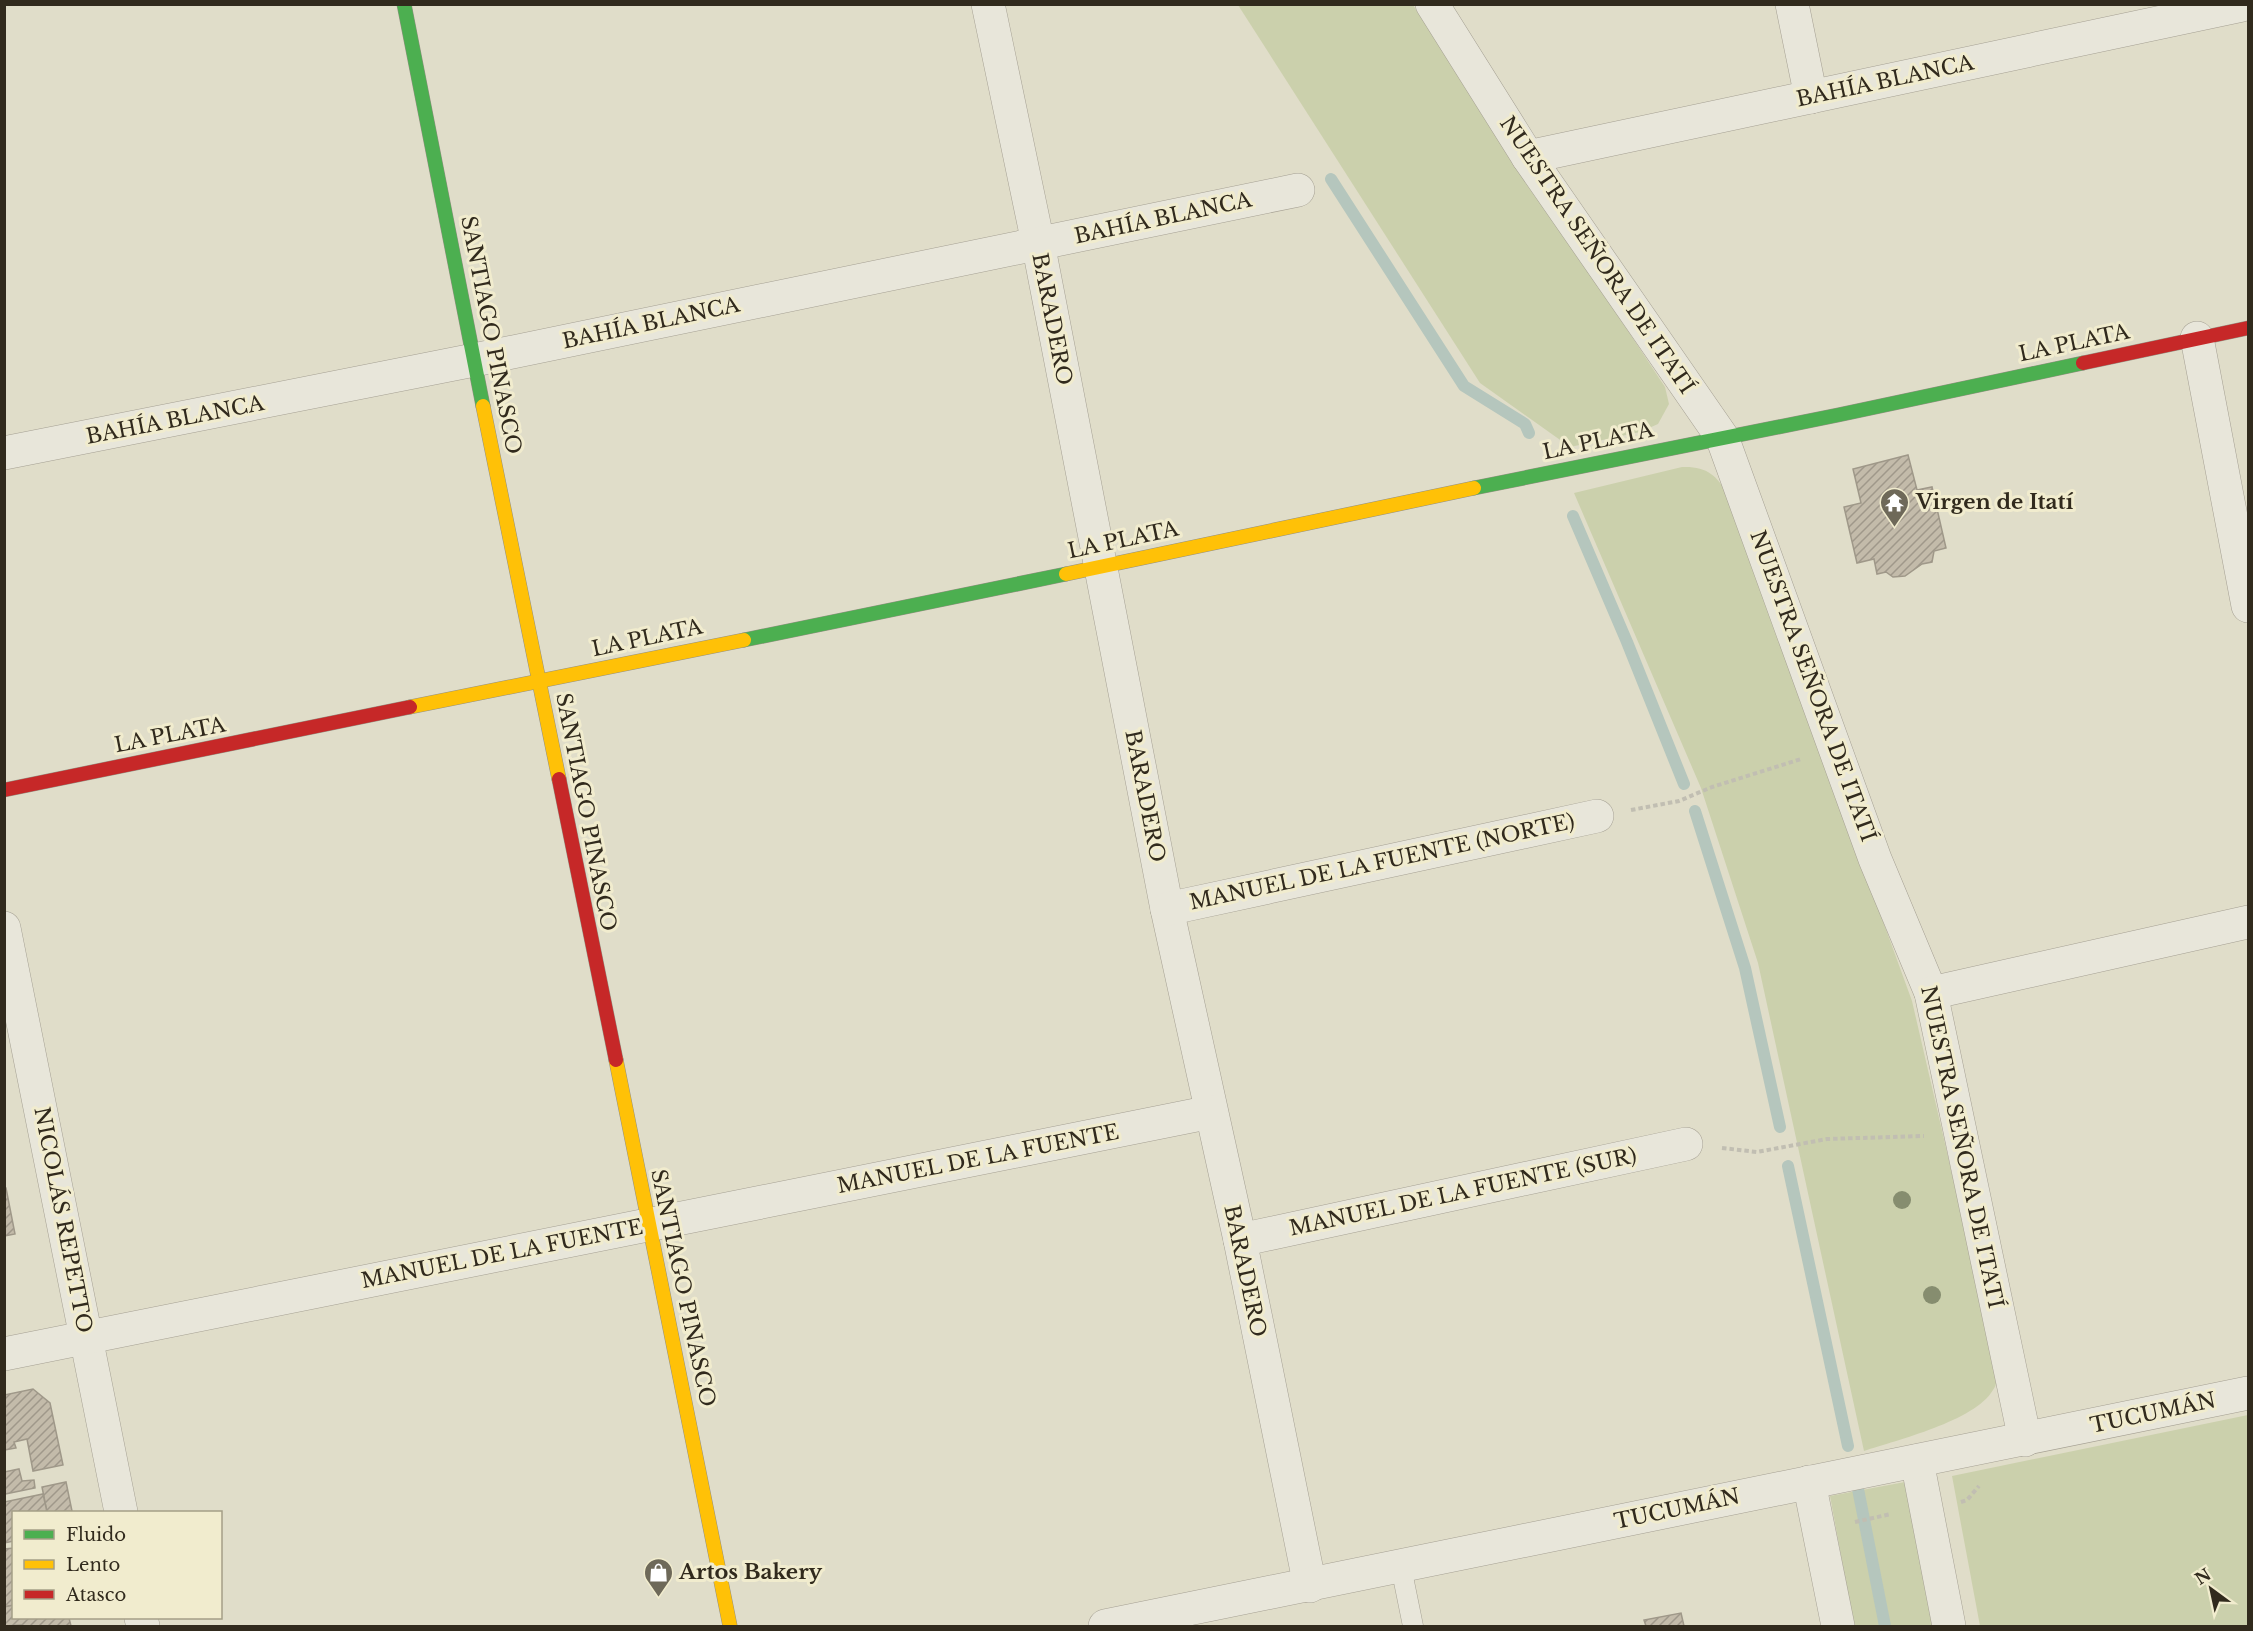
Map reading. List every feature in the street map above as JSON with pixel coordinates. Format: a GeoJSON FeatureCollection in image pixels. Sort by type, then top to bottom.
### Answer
{"type":"FeatureCollection","features":[{"type":"Feature","properties":{"kind":"street","name":"SANTIAGO PINASCO"},"geometry":{"type":"LineString","coordinates":[[404,4],[730,1626]]}},
{"type":"Feature","properties":{"kind":"street","name":"BARADERO"},"geometry":{"type":"LineString","coordinates":[[988,4],[1038,243],[1167,909],[1240,1240],[1310,1586]]}},
{"type":"Feature","properties":{"kind":"street","name":"NUESTRA SEÑORA DE ITATÍ"},"geometry":{"type":"LineString","coordinates":[[1432,4],[1528,157],[1722,437],[1875,859],[1931,993],[2025,1440]]}},
{"type":"Feature","properties":{"kind":"street"},"geometry":{"type":"LineString","coordinates":[[1792,4],[1811,97]]}},
{"type":"Feature","properties":{"kind":"street","name":"BAHÍA BLANCA"},"geometry":{"type":"LineString","coordinates":[[1528,157],[2242,5]]}},
{"type":"Feature","properties":{"kind":"street","name":"BAHÍA BLANCA"},"geometry":{"type":"LineString","coordinates":[[4,453],[474,360],[1298,190]]}},
{"type":"Feature","properties":{"kind":"street","name":"LA PLATA"},"geometry":{"type":"LineString","coordinates":[[4,790],[1100,567],[1722,437],[1838,416],[2248,328]]}},
{"type":"Feature","properties":{"kind":"street"},"geometry":{"type":"LineString","coordinates":[[2197,338],[2248,606]]}},
{"type":"Feature","properties":{"kind":"street","name":"MANUEL DE LA FUENTE (NORTE)"},"geometry":{"type":"LineString","coordinates":[[1167,909],[1597,816]]}},
{"type":"Feature","properties":{"kind":"street"},"geometry":{"type":"LineString","coordinates":[[1931,993],[2248,922]]}},
{"type":"Feature","properties":{"kind":"street","name":"NICOLÁS REPETTO"},"geometry":{"type":"LineString","coordinates":[[4,928],[121,1511]]}},
{"type":"Feature","properties":{"kind":"street","name":"MANUEL DE LA FUENTE"},"geometry":{"type":"LineString","coordinates":[[4,1354],[1211,1112]]}},
{"type":"Feature","properties":{"kind":"street","name":"MANUEL DE LA FUENTE (SUR)"},"geometry":{"type":"LineString","coordinates":[[1240,1240],[1686,1144]]}},
{"type":"Feature","properties":{"kind":"street","name":"TUCUMÁN"},"geometry":{"type":"LineString","coordinates":[[1106,1626],[2248,1394]]}},
{"type":"Feature","properties":{"kind":"street"},"geometry":{"type":"LineString","coordinates":[[1917,1461],[1949,1626]]}},
{"type":"Feature","properties":{"kind":"street"},"geometry":{"type":"LineString","coordinates":[[1809,1482],[1838,1626]]}},
{"type":"Feature","properties":{"kind":"lane"},"geometry":{"type":"LineString","coordinates":[[1401,1567],[1413,1626]]}},
{"type":"Feature","properties":{"kind":"path"},"geometry":{"type":"LineString","coordinates":[[1597,816],[1679,801],[1712,787],[1835,748]]}},
{"type":"Feature","properties":{"kind":"path"},"geometry":{"type":"LineString","coordinates":[[1686,1144],[1757,1152],[1827,1139],[1926,1136],[1960,1128]]}},
{"type":"Feature","properties":{"kind":"path"},"geometry":{"type":"LineString","coordinates":[[1850,1523],[1878,1517]]}},
{"type":"Feature","properties":{"kind":"green space"},"geometry":{"type":"Polygon","coordinates":[[[1238,5],[1413,5],[1665,387],[1669,404],[1658,424],[1640,432],[1570,447],[1480,383],[1238,5]]]}},
{"type":"Feature","properties":{"kind":"green space"},"geometry":{"type":"Polygon","coordinates":[[[1682,467],[1698,468],[1710,473],[1720,482],[1728,495],[1912,1001],[1997,1368],[1993,1390],[1984,1401],[1970,1411],[1934,1428],[1864,1451],[1758,963],[1701,788],[1574,493],[1682,467]]]}},
{"type":"Feature","properties":{"kind":"green space"},"geometry":{"type":"Polygon","coordinates":[[[2248,1415],[2248,1626],[1980,1626],[1952,1476],[2248,1415]]]}},
{"type":"Feature","properties":{"kind":"green space"},"geometry":{"type":"Polygon","coordinates":[[[1905,1482],[1933,1626],[1854,1626],[1830,1496],[1905,1482]]]}},
{"type":"Feature","properties":{"kind":"building","name":"Virgen de Itatí"},"geometry":{"type":"Polygon","coordinates":[[[1908,455],[1917,490],[1932,487],[1946,548],[1934,551],[1932,562],[1922,564],[1905,576],[1893,577],[1886,572],[1877,574],[1874,559],[1857,563],[1844,507],[1861,503],[1853,469],[1908,455]]]}},
{"type":"Feature","properties":{"kind":"building"},"geometry":{"type":"Polygon","coordinates":[[[4,1188],[6,1188],[15,1234],[4,1236],[4,1188]]]}},
{"type":"Feature","properties":{"kind":"building"},"geometry":{"type":"Polygon","coordinates":[[[33,1389],[50,1403],[63,1465],[33,1471],[27,1439],[14,1442],[16,1448],[4,1450],[4,1395],[33,1389]]]}},
{"type":"Feature","properties":{"kind":"building"},"geometry":{"type":"Polygon","coordinates":[[[19,1469],[22,1481],[34,1480],[35,1488],[5,1494],[4,1472],[19,1469]]]}},
{"type":"Feature","properties":{"kind":"building"},"geometry":{"type":"Polygon","coordinates":[[[66,1482],[72,1511],[47,1511],[42,1487],[66,1482]]]}},
{"type":"Feature","properties":{"kind":"building"},"geometry":{"type":"Polygon","coordinates":[[[43,1494],[47,1511],[12,1511],[12,1541],[4,1543],[4,1502],[43,1494]]]}},
{"type":"Feature","properties":{"kind":"building"},"geometry":{"type":"Polygon","coordinates":[[[12,1548],[12,1605],[4,1607],[4,1549],[12,1548]]]}},
{"type":"Feature","properties":{"kind":"building"},"geometry":{"type":"Polygon","coordinates":[[[12,1605],[12,1619],[69,1619],[71,1626],[4,1626],[4,1607],[12,1605]]]}},
{"type":"Feature","properties":{"kind":"building"},"geometry":{"type":"Polygon","coordinates":[[[1681,1613],[1684,1626],[1646,1626],[1644,1620],[1681,1613]]]}},
{"type":"Feature","properties":{"kind":"waterway"},"geometry":{"type":"LineString","coordinates":[[1331,179],[1464,386],[1525,424],[1529,433]]}},
{"type":"Feature","properties":{"kind":"waterway"},"geometry":{"type":"LineString","coordinates":[[1573,516],[1684,784]]}},
{"type":"Feature","properties":{"kind":"waterway"},"geometry":{"type":"LineString","coordinates":[[1695,811],[1745,968],[1780,1127]]}},
{"type":"Feature","properties":{"kind":"waterway"},"geometry":{"type":"LineString","coordinates":[[1788,1166],[1848,1446]]}},
{"type":"Feature","properties":{"kind":"waterway"},"geometry":{"type":"LineString","coordinates":[[1858,1489],[1885,1626]]}},
{"type":"Feature","properties":{"kind":"traffic: fast"},"geometry":{"type":"LineString","coordinates":[[404,4],[483,406]]}},
{"type":"Feature","properties":{"kind":"traffic: fast"},"geometry":{"type":"LineString","coordinates":[[1474,488],[2083,363]]}},
{"type":"Feature","properties":{"kind":"traffic: fast"},"geometry":{"type":"LineString","coordinates":[[744,640],[1066,574]]}},
{"type":"Feature","properties":{"kind":"traffic: slow"},"geometry":{"type":"LineString","coordinates":[[483,406],[559,779]]}},
{"type":"Feature","properties":{"kind":"traffic: slow"},"geometry":{"type":"LineString","coordinates":[[1066,574],[1474,488]]}},
{"type":"Feature","properties":{"kind":"traffic: slow"},"geometry":{"type":"LineString","coordinates":[[410,707],[744,640]]}},
{"type":"Feature","properties":{"kind":"traffic: slow"},"geometry":{"type":"LineString","coordinates":[[616,1060],[730,1626]]}},
{"type":"Feature","properties":{"kind":"traffic: jam"},"geometry":{"type":"LineString","coordinates":[[2083,363],[2248,328]]}},
{"type":"Feature","properties":{"kind":"traffic: jam"},"geometry":{"type":"LineString","coordinates":[[4,790],[410,707]]}},
{"type":"Feature","properties":{"kind":"traffic: jam"},"geometry":{"type":"LineString","coordinates":[[559,779],[616,1060]]}},
{"type":"Feature","properties":{"kind":"place","name":"Virgen de Itatí"},"geometry":{"type":"Point","coordinates":[1895,528]}},
{"type":"Feature","properties":{"kind":"place","name":"Artos Bakery"},"geometry":{"type":"Point","coordinates":[658,1598]}}]}
